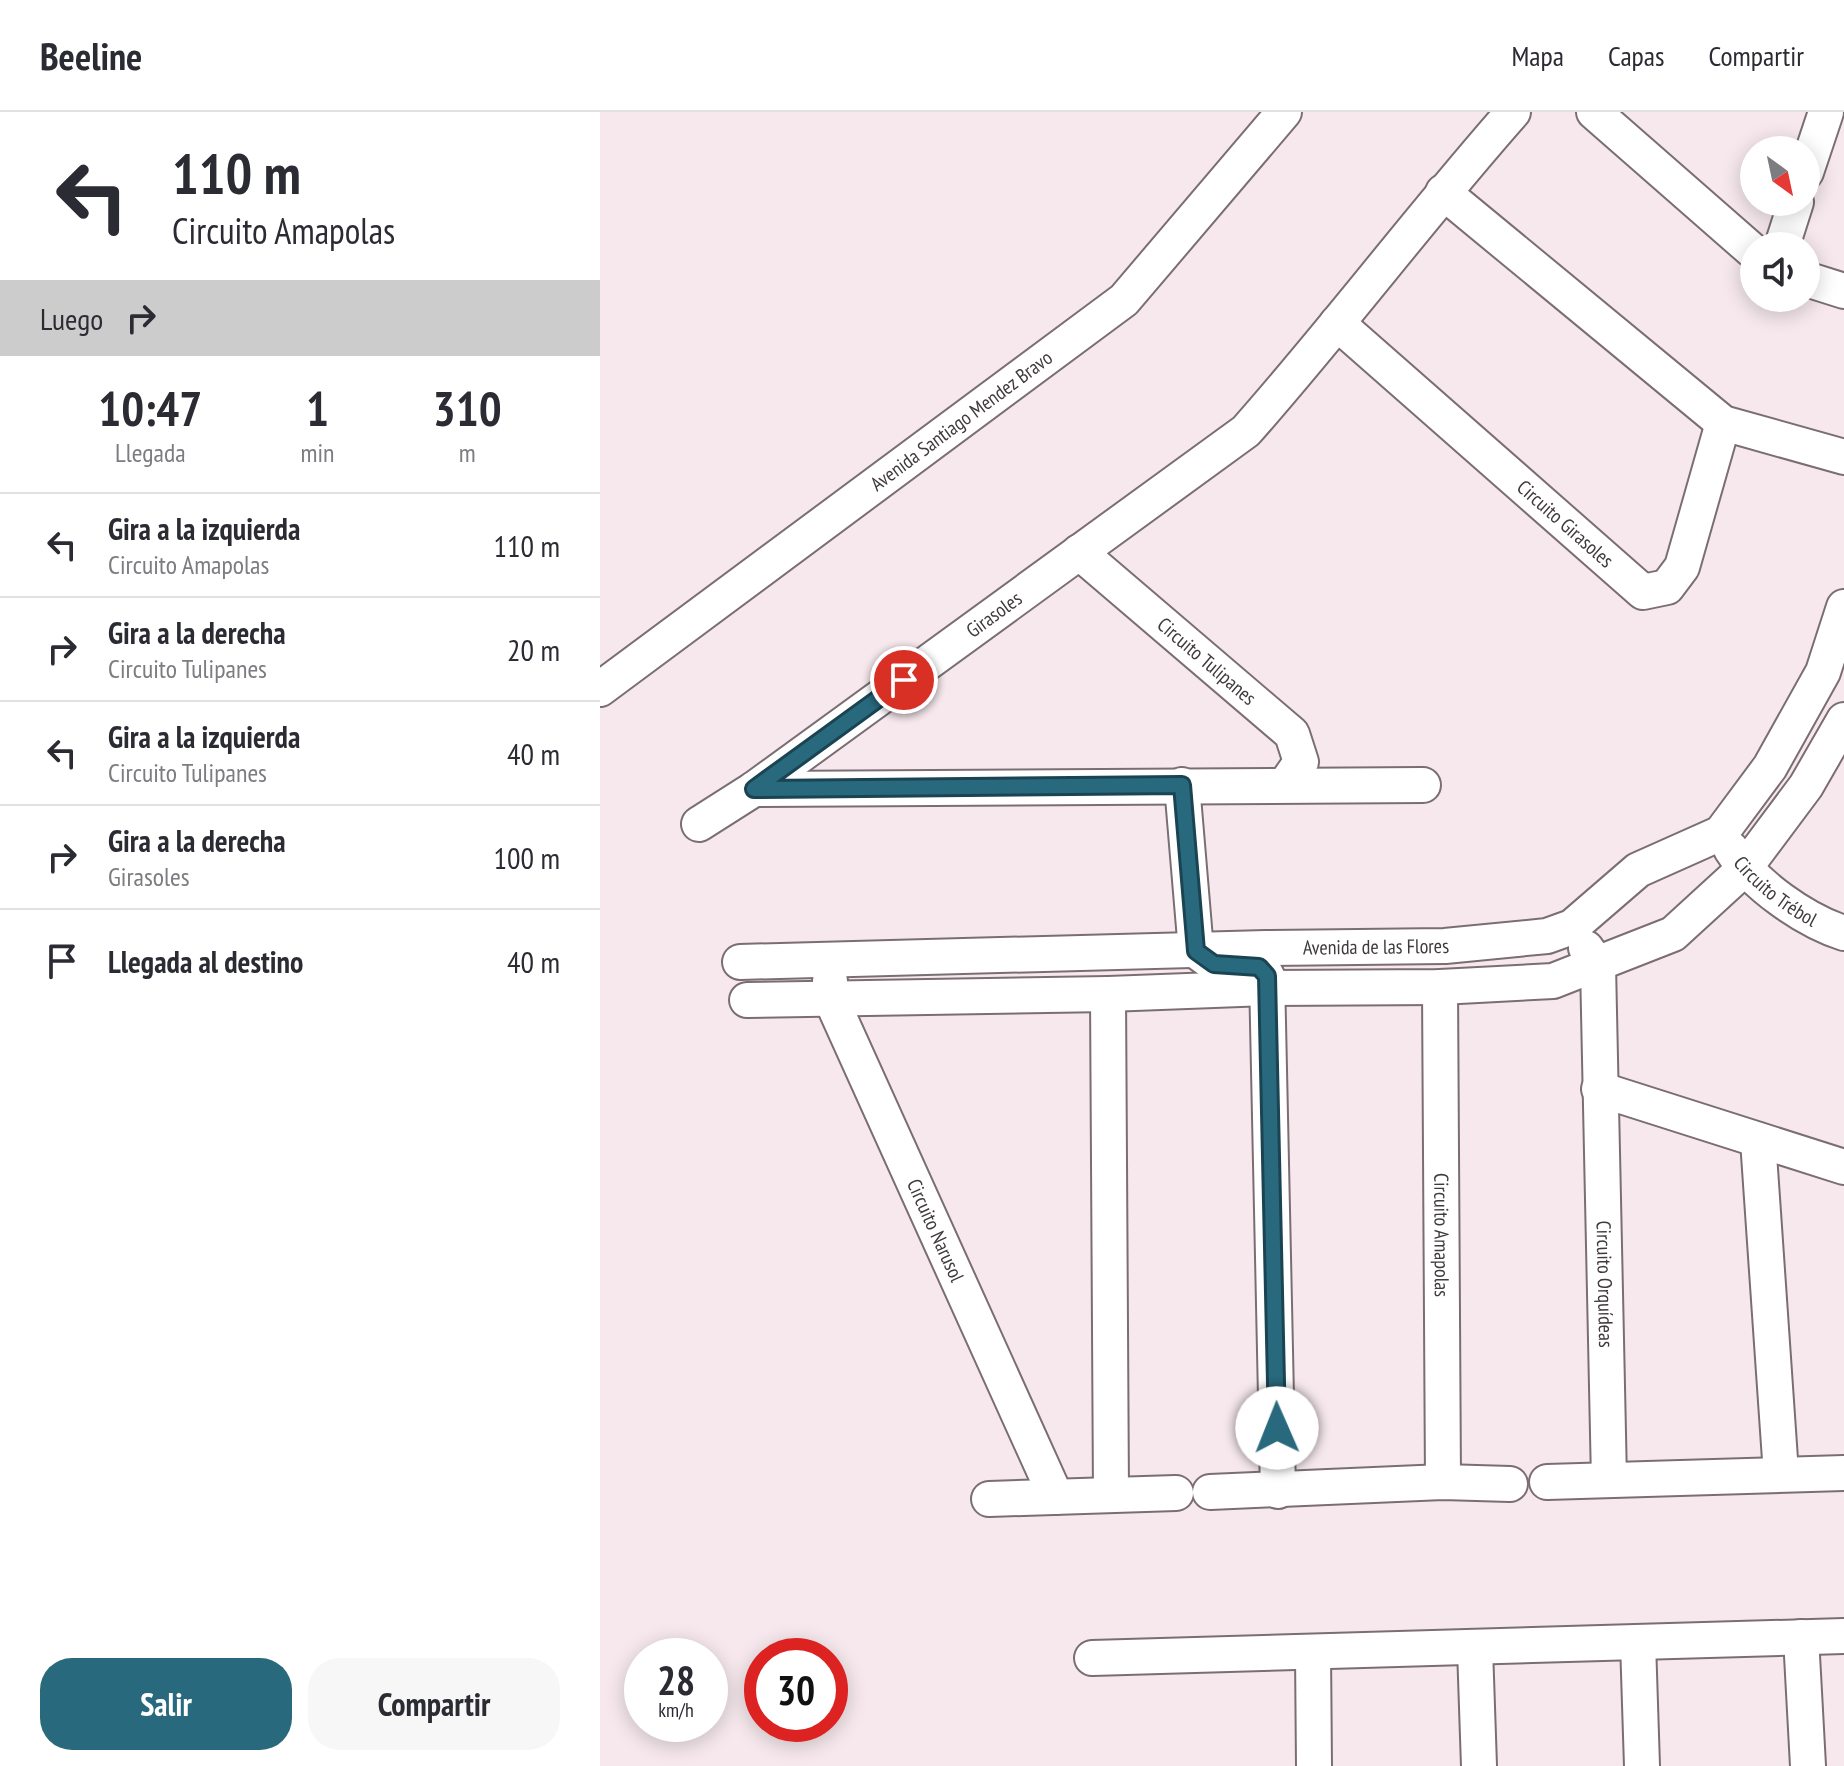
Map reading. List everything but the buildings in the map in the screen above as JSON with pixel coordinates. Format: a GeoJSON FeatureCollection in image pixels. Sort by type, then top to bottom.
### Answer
{"type":"FeatureCollection","features":[{"type":"Feature","properties":{"kind":"street","name":"Avenida Santiago Mendez Bravo"},"geometry":{"type":"LineString","coordinates":[[600,689],[1124,300],[1284,112]]}},
{"type":"Feature","properties":{"kind":"street"},"geometry":{"type":"LineString","coordinates":[[1337,323],[1443,192],[1513,112]]}},
{"type":"Feature","properties":{"kind":"street"},"geometry":{"type":"LineString","coordinates":[[1594,112],[1740,240]]}},
{"type":"Feature","properties":{"kind":"street"},"geometry":{"type":"LineString","coordinates":[[1818,136],[1826,112]]}},
{"type":"Feature","properties":{"kind":"street"},"geometry":{"type":"LineString","coordinates":[[1443,192],[1723,423],[1844,457]]}},
{"type":"Feature","properties":{"kind":"street"},"geometry":{"type":"LineString","coordinates":[[1820,283],[1844,291]]}},
{"type":"Feature","properties":{"kind":"street","name":"Circuito Girasoles"},"geometry":{"type":"LineString","coordinates":[[1337,323],[1643,592],[1667,587],[1682,567],[1723,423]]}},
{"type":"Feature","properties":{"kind":"street","name":"Girasoles"},"geometry":{"type":"LineString","coordinates":[[699,824],[754,789],[1246,431],[1337,323]]}},
{"type":"Feature","properties":{"kind":"street","name":"Circuito Tulipanes"},"geometry":{"type":"LineString","coordinates":[[1079,552],[1292,734],[1301,762],[1285,785]]}},
{"type":"Feature","properties":{"kind":"street","name":"Avenida de las Flores"},"geometry":{"type":"LineString","coordinates":[[740,962],[1445,946],[1547,936],[1572,927],[1638,870],[1721,833],[1770,767],[1823,672],[1844,607]]}},
{"type":"Feature","properties":{"kind":"street","name":"Avenida de las Flores"},"geometry":{"type":"LineString","coordinates":[[747,1000],[1440,987],[1553,981],[1673,934],[1744,869],[1806,786],[1835,756],[1844,720]]}},
{"type":"Feature","properties":{"kind":"street"},"geometry":{"type":"LineString","coordinates":[[1182,785],[1196,951],[1214,964],[1259,967],[1267,976],[1278,1491]]}},
{"type":"Feature","properties":{"kind":"street"},"geometry":{"type":"LineString","coordinates":[[754,789],[1423,785]]}},
{"type":"Feature","properties":{"kind":"street","name":"Circuito Trébol"},"geometry":{"type":"LineString","coordinates":[[1721,833],[1744,869],[1816,924],[1844,933]]}},
{"type":"Feature","properties":{"kind":"street"},"geometry":{"type":"LineString","coordinates":[[1572,927],[1598,965]]}},
{"type":"Feature","properties":{"kind":"street","name":"Circuito Narusol"},"geometry":{"type":"LineString","coordinates":[[829,960],[831,999],[1056,1497]]}},
{"type":"Feature","properties":{"kind":"street","name":"Circuito Orquídeas"},"geometry":{"type":"LineString","coordinates":[[1598,965],[1609,1480]]}},
{"type":"Feature","properties":{"kind":"street","name":"Circuito Amapolas"},"geometry":{"type":"LineString","coordinates":[[1440,987],[1443,1482]]}},
{"type":"Feature","properties":{"kind":"street"},"geometry":{"type":"LineString","coordinates":[[1108,994],[1111,1495]]}},
{"type":"Feature","properties":{"kind":"street"},"geometry":{"type":"LineString","coordinates":[[1599,1089],[1844,1167]]}},
{"type":"Feature","properties":{"kind":"street"},"geometry":{"type":"LineString","coordinates":[[1758,1140],[1781,1474]]}},
{"type":"Feature","properties":{"kind":"street"},"geometry":{"type":"LineString","coordinates":[[1547,1482],[1844,1473]]}},
{"type":"Feature","properties":{"kind":"street"},"geometry":{"type":"LineString","coordinates":[[1210,1492],[1443,1482],[1510,1484]]}},
{"type":"Feature","properties":{"kind":"street"},"geometry":{"type":"LineString","coordinates":[[989,1499],[1176,1493]]}},
{"type":"Feature","properties":{"kind":"street"},"geometry":{"type":"LineString","coordinates":[[1092,1658],[1844,1636]]}},
{"type":"Feature","properties":{"kind":"street"},"geometry":{"type":"LineString","coordinates":[[1801,1637],[1808,1766]]}},
{"type":"Feature","properties":{"kind":"street"},"geometry":{"type":"LineString","coordinates":[[1638,1642],[1642,1766]]}},
{"type":"Feature","properties":{"kind":"street"},"geometry":{"type":"LineString","coordinates":[[1475,1648],[1479,1766]]}},
{"type":"Feature","properties":{"kind":"street"},"geometry":{"type":"LineString","coordinates":[[1313,1652],[1314,1766]]}},
{"type":"Feature","properties":{"kind":"route"},"geometry":{"type":"LineString","coordinates":[[904,680],[754,789],[1182,785],[1196,951],[1214,964],[1259,967],[1267,976],[1277,1428]]}}]}
